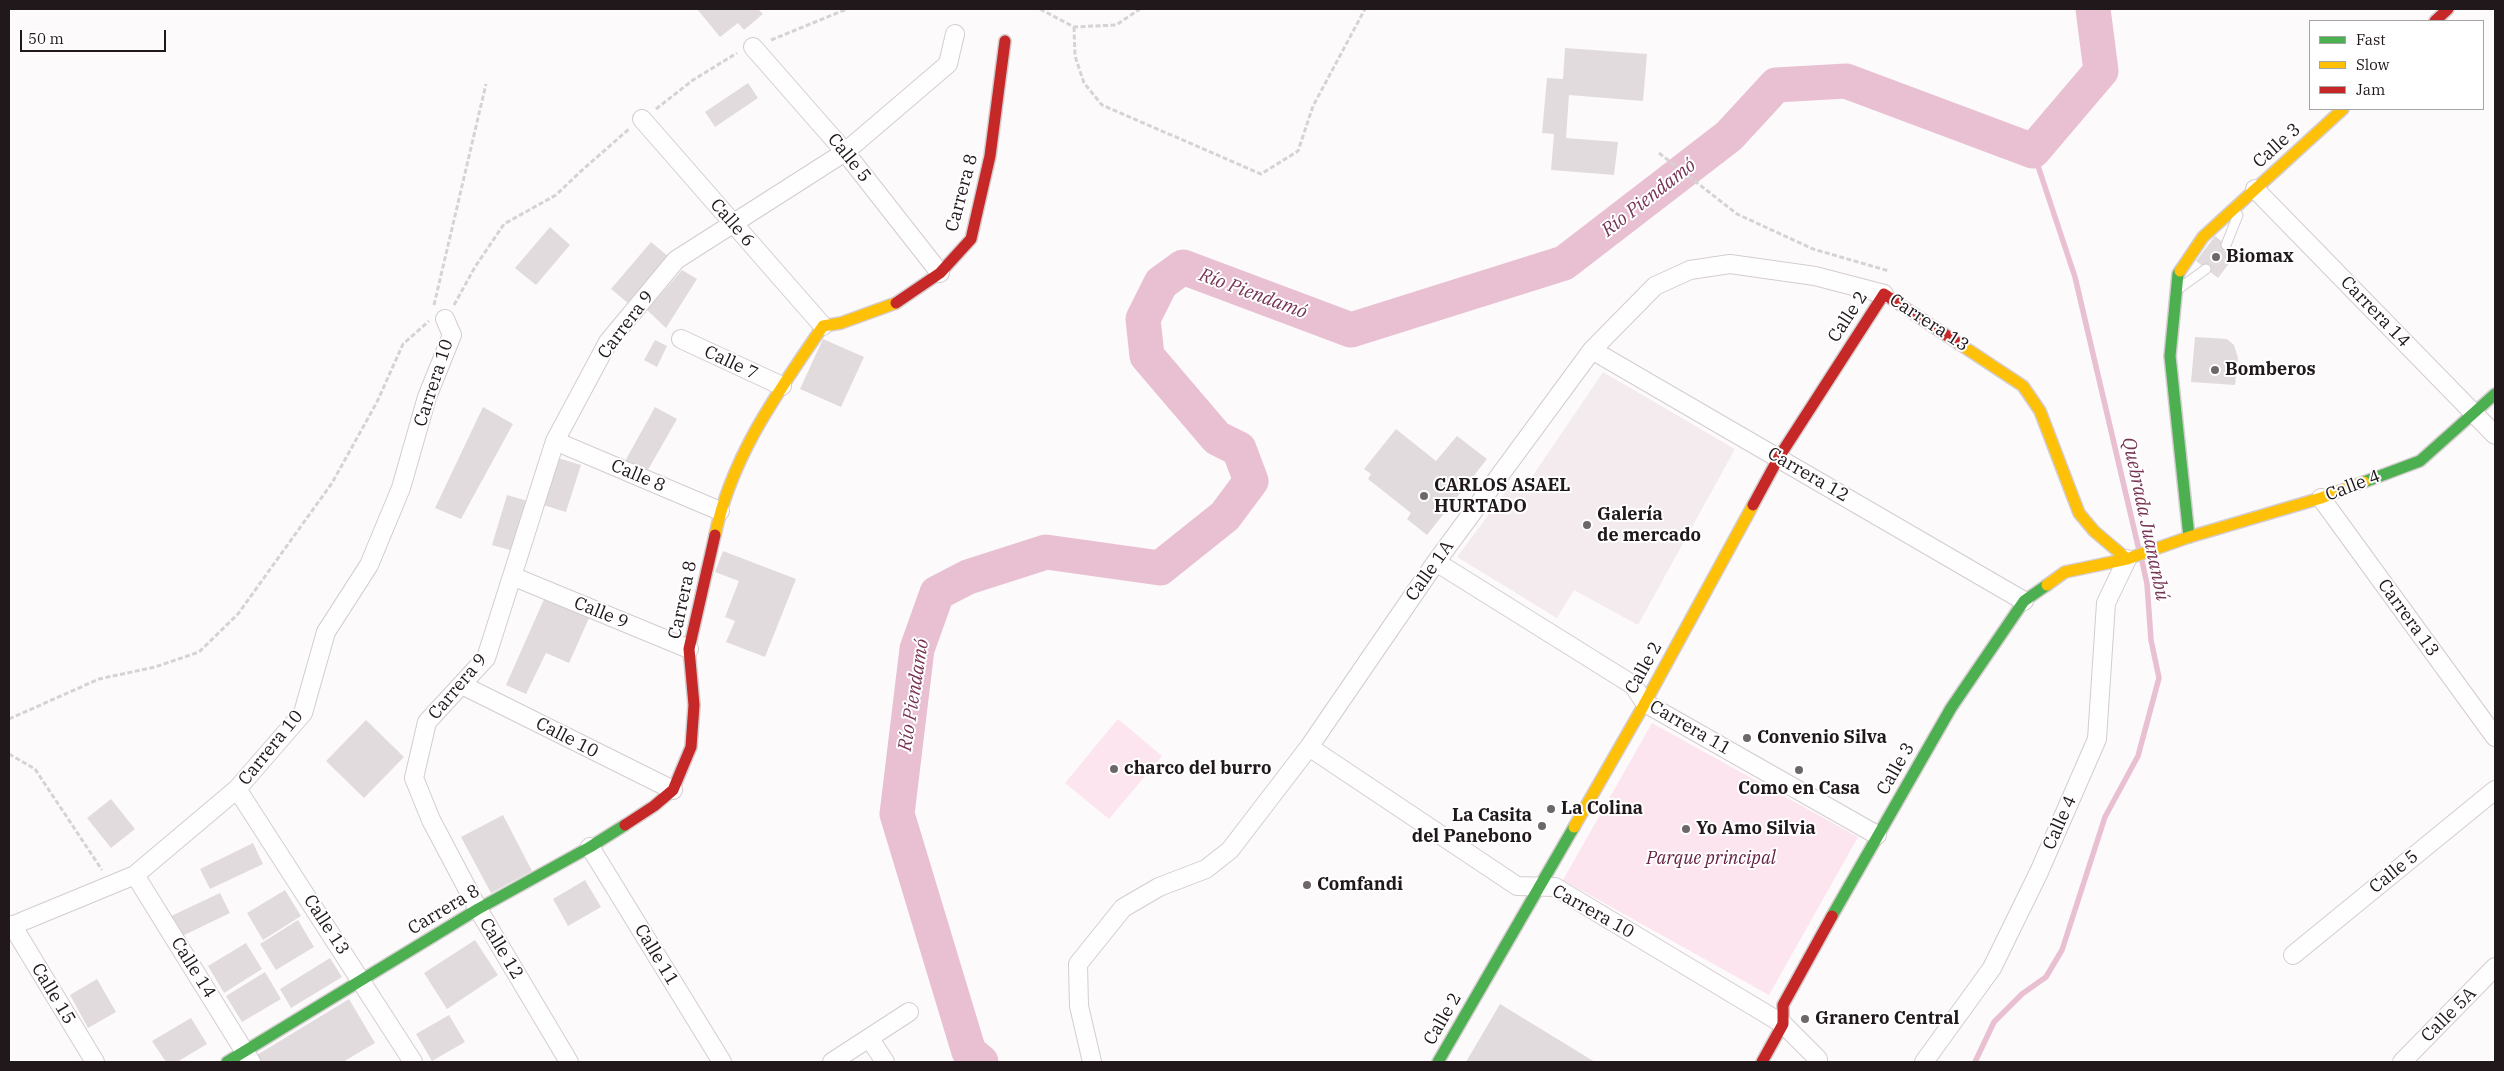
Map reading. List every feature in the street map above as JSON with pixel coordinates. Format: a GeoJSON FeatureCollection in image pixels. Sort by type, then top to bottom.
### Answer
{"type":"FeatureCollection","features":[{"type":"Feature","properties":{"kind":"main road"},"geometry":{"type":"LineString","coordinates":[[2436,20],[2448,9]]}},
{"type":"Feature","properties":{"kind":"main road","name":"Carrera 8"},"geometry":{"type":"LineString","coordinates":[[227,1062],[248,1057],[362,980],[478,909],[590,847],[654,806],[673,790],[691,747],[694,705],[689,649],[720,511],[743,451],[782,386],[823,326],[842,323],[896,303],[940,272],[971,239],[990,156],[1005,41]]}},
{"type":"Feature","properties":{"kind":"main road","name":"Calle 3"},"geometry":{"type":"LineString","coordinates":[[2184,540],[2170,356],[2174,291],[2178,274],[2203,237],[2342,110]]}},
{"type":"Feature","properties":{"kind":"main road","name":"Calle 2"},"geometry":{"type":"LineString","coordinates":[[1438,1062],[1645,703],[1779,457],[1884,294]]}},
{"type":"Feature","properties":{"kind":"main road","name":"Carrera 13"},"geometry":{"type":"LineString","coordinates":[[1884,294],[2023,386],[2040,411],[2079,512],[2094,531],[2130,558]]}},
{"type":"Feature","properties":{"kind":"main road","name":"Calle 4"},"geometry":{"type":"LineString","coordinates":[[2130,558],[2321,498],[2420,461],[2495,394]]}},
{"type":"Feature","properties":{"kind":"main road","name":"Calle 3"},"geometry":{"type":"LineString","coordinates":[[1762,1062],[1783,1024],[1783,1005],[1877,835],[1951,708],[2024,601],[2065,572],[2130,558]]}},
{"type":"Feature","properties":{"kind":"street","name":"Carrera 9"},"geometry":{"type":"LineString","coordinates":[[414,778],[427,722],[486,658],[555,441],[608,342],[676,260],[734,225],[845,152],[948,64],[955,34]]}},
{"type":"Feature","properties":{"kind":"street","name":"Calle 5"},"geometry":{"type":"LineString","coordinates":[[754,47],[845,152],[940,272]]}},
{"type":"Feature","properties":{"kind":"street","name":"Calle 6"},"geometry":{"type":"LineString","coordinates":[[642,119],[823,326]]}},
{"type":"Feature","properties":{"kind":"street","name":"Carrera 14"},"geometry":{"type":"LineString","coordinates":[[2255,189],[2495,435]]}},
{"type":"Feature","properties":{"kind":"street","name":"Carrera 13"},"geometry":{"type":"LineString","coordinates":[[1592,350],[1655,286],[1672,277],[1703,266],[1730,264],[1815,276],[1884,294]]}},
{"type":"Feature","properties":{"kind":"street","name":"Carrera 10"},"geometry":{"type":"LineString","coordinates":[[10,926],[112,885],[134,874],[237,789],[303,712],[326,632],[369,566],[401,488],[427,398],[452,335],[438,315]]}},
{"type":"Feature","properties":{"kind":"street","name":"Calle 7"},"geometry":{"type":"LineString","coordinates":[[681,340],[782,386]]}},
{"type":"Feature","properties":{"kind":"street","name":"Carrera 12"},"geometry":{"type":"LineString","coordinates":[[1592,350],[2024,601]]}},
{"type":"Feature","properties":{"kind":"street","name":"Calle 1A"},"geometry":{"type":"LineString","coordinates":[[1092,1062],[1079,1006],[1078,964],[1123,908],[1159,887],[1206,868],[1230,850],[1309,747],[1436,562],[1592,350]]}},
{"type":"Feature","properties":{"kind":"street","name":"Calle 8"},"geometry":{"type":"LineString","coordinates":[[555,441],[720,511]]}},
{"type":"Feature","properties":{"kind":"street","name":"Carrera 13"},"geometry":{"type":"LineString","coordinates":[[2321,498],[2495,737]]}},
{"type":"Feature","properties":{"kind":"street","name":"Calle 4"},"geometry":{"type":"LineString","coordinates":[[1924,1062],[1992,968],[2039,872],[2097,739],[2106,603],[2130,558]]}},
{"type":"Feature","properties":{"kind":"street","name":"Carrera 11"},"geometry":{"type":"LineString","coordinates":[[1436,562],[1634,685],[1645,703],[1877,835]]}},
{"type":"Feature","properties":{"kind":"street","name":"Calle 9"},"geometry":{"type":"LineString","coordinates":[[512,576],[689,649]]}},
{"type":"Feature","properties":{"kind":"street","name":"Calle 10"},"geometry":{"type":"LineString","coordinates":[[462,685],[673,790]]}},
{"type":"Feature","properties":{"kind":"street","name":"Carrera 10"},"geometry":{"type":"LineString","coordinates":[[1309,747],[1517,886],[1555,887],[1783,1024],[1818,1059],[1818,1062]]}},
{"type":"Feature","properties":{"kind":"street","name":"Calle 12"},"geometry":{"type":"LineString","coordinates":[[414,778],[431,820],[478,909],[569,1062]]}},
{"type":"Feature","properties":{"kind":"street","name":"Calle 13"},"geometry":{"type":"LineString","coordinates":[[237,789],[362,980],[413,1062]]}},
{"type":"Feature","properties":{"kind":"street","name":"Calle 5"},"geometry":{"type":"LineString","coordinates":[[2293,955],[2495,790]]}},
{"type":"Feature","properties":{"kind":"street","name":"Calle 11"},"geometry":{"type":"LineString","coordinates":[[590,847],[722,1062]]}},
{"type":"Feature","properties":{"kind":"street","name":"Calle 14"},"geometry":{"type":"LineString","coordinates":[[134,874],[248,1057]]}},
{"type":"Feature","properties":{"kind":"street","name":"Calle 15"},"geometry":{"type":"LineString","coordinates":[[10,926],[95,1062]]}},
{"type":"Feature","properties":{"kind":"street","name":"Calle 5A"},"geometry":{"type":"LineString","coordinates":[[2402,1062],[2495,968]]}},
{"type":"Feature","properties":{"kind":"street"},"geometry":{"type":"LineString","coordinates":[[832,1062],[909,1012]]}},
{"type":"Feature","properties":{"kind":"street"},"geometry":{"type":"LineString","coordinates":[[870,1039],[885,1062]]}},
{"type":"Feature","properties":{"kind":"lane"},"geometry":{"type":"LineString","coordinates":[[2226,245],[2238,218],[2239,203]]}},
{"type":"Feature","properties":{"kind":"lane"},"geometry":{"type":"LineString","coordinates":[[2174,291],[2206,269]]}},
{"type":"Feature","properties":{"kind":"path"},"geometry":{"type":"LineString","coordinates":[[9,719],[99,679],[155,667],[199,652],[238,614],[332,483],[377,402],[403,344],[438,315],[475,267],[504,224],[556,196],[614,141],[693,80],[737,53],[847,9]]}},
{"type":"Feature","properties":{"kind":"path"},"geometry":{"type":"LineString","coordinates":[[1040,9],[1074,27],[1116,24],[1140,9]]}},
{"type":"Feature","properties":{"kind":"path"},"geometry":{"type":"LineString","coordinates":[[1074,27],[1075,56],[1084,82],[1102,105],[1261,174],[1298,151],[1313,106],[1365,9]]}},
{"type":"Feature","properties":{"kind":"path"},"geometry":{"type":"LineString","coordinates":[[438,315],[486,84]]}},
{"type":"Feature","properties":{"kind":"path"},"geometry":{"type":"LineString","coordinates":[[1659,153],[1737,214],[1813,249],[1881,267],[1895,274]]}},
{"type":"Feature","properties":{"kind":"path"},"geometry":{"type":"LineString","coordinates":[[9,754],[35,769],[112,885]]}},
{"type":"Feature","properties":{"kind":"shaded area","name":"Galería de mercado"},"geometry":{"type":"Polygon","coordinates":[[[1603,372],[1735,449],[1638,625],[1574,590],[1557,618],[1457,557],[1510,486],[1521,493],[1603,372]]]}},
{"type":"Feature","properties":{"kind":"green space","name":"charco del burro"},"geometry":{"type":"Polygon","coordinates":[[[1118,719],[1162,756],[1109,819],[1065,783],[1118,719]]]}},
{"type":"Feature","properties":{"kind":"green space","name":"Parque principal"},"geometry":{"type":"Polygon","coordinates":[[[1652,723],[1858,837],[1769,995],[1563,880],[1652,723]]]}},
{"type":"Feature","properties":{"kind":"building"},"geometry":{"type":"Polygon","coordinates":[[[697,9],[758,9],[763,14],[744,30],[738,23],[720,37],[697,9]]]}},
{"type":"Feature","properties":{"kind":"building"},"geometry":{"type":"Polygon","coordinates":[[[1565,48],[1647,54],[1643,101],[1569,95],[1566,138],[1618,142],[1614,175],[1551,170],[1554,134],[1542,133],[1547,78],[1563,79],[1565,48]]]}},
{"type":"Feature","properties":{"kind":"building"},"geometry":{"type":"Polygon","coordinates":[[[748,83],[758,98],[715,127],[705,112],[748,83]]]}},
{"type":"Feature","properties":{"kind":"building"},"geometry":{"type":"Polygon","coordinates":[[[550,227],[570,245],[536,285],[515,268],[550,227]]]}},
{"type":"Feature","properties":{"kind":"building","name":"Biomax"},"geometry":{"type":"Polygon","coordinates":[[[2215,236],[2237,253],[2218,278],[2196,261],[2215,236]]]}},
{"type":"Feature","properties":{"kind":"building"},"geometry":{"type":"Polygon","coordinates":[[[651,242],[669,257],[629,304],[611,289],[651,242]]]}},
{"type":"Feature","properties":{"kind":"building"},"geometry":{"type":"Polygon","coordinates":[[[682,270],[697,279],[666,328],[647,310],[682,270]]]}},
{"type":"Feature","properties":{"kind":"building","name":"Bomberos"},"geometry":{"type":"Polygon","coordinates":[[[2195,337],[2227,339],[2234,345],[2238,358],[2235,385],[2191,382],[2195,337]]]}},
{"type":"Feature","properties":{"kind":"building"},"geometry":{"type":"Polygon","coordinates":[[[823,339],[864,357],[841,407],[800,389],[823,339]]]}},
{"type":"Feature","properties":{"kind":"building"},"geometry":{"type":"Polygon","coordinates":[[[655,340],[667,346],[657,367],[644,360],[655,340]]]}},
{"type":"Feature","properties":{"kind":"building"},"geometry":{"type":"Polygon","coordinates":[[[483,407],[513,424],[461,519],[435,508],[483,407]]]}},
{"type":"Feature","properties":{"kind":"building"},"geometry":{"type":"Polygon","coordinates":[[[655,407],[677,419],[645,475],[624,463],[655,407]]]}},
{"type":"Feature","properties":{"kind":"building","name":"CARLOS ASAEL HURTADO"},"geometry":{"type":"Polygon","coordinates":[[[1396,429],[1436,461],[1457,436],[1487,459],[1427,535],[1407,519],[1411,513],[1368,479],[1371,474],[1364,469],[1396,429]]]}},
{"type":"Feature","properties":{"kind":"building"},"geometry":{"type":"Polygon","coordinates":[[[555,457],[581,465],[566,512],[540,504],[555,457]]]}},
{"type":"Feature","properties":{"kind":"building"},"geometry":{"type":"Polygon","coordinates":[[[507,495],[531,502],[517,552],[492,545],[507,495]]]}},
{"type":"Feature","properties":{"kind":"building"},"geometry":{"type":"Polygon","coordinates":[[[723,551],[796,579],[765,657],[726,642],[735,621],[725,617],[739,581],[715,572],[723,551]]]}},
{"type":"Feature","properties":{"kind":"building"},"geometry":{"type":"Polygon","coordinates":[[[545,597],[590,616],[569,663],[546,653],[526,694],[506,685],[545,597]]]}},
{"type":"Feature","properties":{"kind":"building"},"geometry":{"type":"Polygon","coordinates":[[[366,720],[404,757],[364,798],[326,761],[366,720]]]}},
{"type":"Feature","properties":{"kind":"building"},"geometry":{"type":"Polygon","coordinates":[[[111,799],[135,829],[111,848],[87,818],[111,799]]]}},
{"type":"Feature","properties":{"kind":"building"},"geometry":{"type":"Polygon","coordinates":[[[503,815],[532,871],[491,893],[461,837],[503,815]]]}},
{"type":"Feature","properties":{"kind":"building"},"geometry":{"type":"Polygon","coordinates":[[[253,843],[263,864],[210,889],[200,869],[253,843]]]}},
{"type":"Feature","properties":{"kind":"building"},"geometry":{"type":"Polygon","coordinates":[[[585,880],[601,907],[568,926],[553,899],[585,880]]]}},
{"type":"Feature","properties":{"kind":"building"},"geometry":{"type":"Polygon","coordinates":[[[285,890],[301,916],[263,940],[247,913],[285,890]]]}},
{"type":"Feature","properties":{"kind":"building"},"geometry":{"type":"Polygon","coordinates":[[[220,893],[230,913],[176,939],[167,918],[220,893]]]}},
{"type":"Feature","properties":{"kind":"building"},"geometry":{"type":"Polygon","coordinates":[[[298,920],[314,947],[276,970],[260,944],[298,920]]]}},
{"type":"Feature","properties":{"kind":"building"},"geometry":{"type":"Polygon","coordinates":[[[475,940],[498,975],[447,1009],[424,973],[475,940]]]}},
{"type":"Feature","properties":{"kind":"building"},"geometry":{"type":"Polygon","coordinates":[[[246,943],[262,969],[224,993],[208,966],[246,943]]]}},
{"type":"Feature","properties":{"kind":"building"},"geometry":{"type":"Polygon","coordinates":[[[330,958],[342,977],[291,1008],[280,989],[330,958]]]}},
{"type":"Feature","properties":{"kind":"building"},"geometry":{"type":"Polygon","coordinates":[[[265,972],[281,999],[242,1022],[226,996],[265,972]]]}},
{"type":"Feature","properties":{"kind":"building"},"geometry":{"type":"Polygon","coordinates":[[[97,979],[116,1012],[88,1028],[70,995],[97,979]]]}},
{"type":"Feature","properties":{"kind":"building"},"geometry":{"type":"Polygon","coordinates":[[[349,999],[375,1043],[343,1062],[254,1062],[252,1058],[349,999]]]}},
{"type":"Feature","properties":{"kind":"building"},"geometry":{"type":"Polygon","coordinates":[[[1500,1004],[1595,1062],[1466,1062],[1500,1004]]]}},
{"type":"Feature","properties":{"kind":"building"},"geometry":{"type":"Polygon","coordinates":[[[449,1015],[465,1042],[432,1061],[416,1034],[449,1015]]]}},
{"type":"Feature","properties":{"kind":"building"},"geometry":{"type":"Polygon","coordinates":[[[191,1018],[207,1044],[177,1062],[166,1062],[152,1041],[191,1018]]]}},
{"type":"Feature","properties":{"kind":"waterway","name":"Río Piendamó"},"geometry":{"type":"LineString","coordinates":[[981,1062],[969,1052],[897,814],[917,649],[937,593],[968,577],[1046,552],[1160,568],[1225,516],[1251,481],[1239,449],[1217,438],[1147,356],[1143,319],[1161,283],[1183,267],[1351,330],[1564,263],[1729,136],[1776,85],[1846,81],[2033,151],[2101,71],[2093,9]]}},
{"type":"Feature","properties":{"kind":"waterway","name":"Quebrada Juananbú"},"geometry":{"type":"LineString","coordinates":[[2033,151],[2075,277],[2139,550]]}},
{"type":"Feature","properties":{"kind":"waterway","name":"Quebrada Juananbú"},"geometry":{"type":"LineString","coordinates":[[1975,1062],[1994,1022],[2022,994],[2046,977],[2062,950],[2105,817],[2138,756],[2159,678],[2151,640],[2147,584],[2142,561]]}},
{"type":"Feature","properties":{"kind":"traffic: fast"},"geometry":{"type":"LineString","coordinates":[[2180,271],[2178,274],[2170,356],[2189,537]]}},
{"type":"Feature","properties":{"kind":"traffic: fast"},"geometry":{"type":"LineString","coordinates":[[2364,482],[2420,461],[2495,394]]}},
{"type":"Feature","properties":{"kind":"traffic: fast"},"geometry":{"type":"LineString","coordinates":[[1832,916],[1951,708],[2024,601],[2047,585]]}},
{"type":"Feature","properties":{"kind":"traffic: fast"},"geometry":{"type":"LineString","coordinates":[[227,1062],[478,909],[590,847],[625,825]]}},
{"type":"Feature","properties":{"kind":"traffic: fast"},"geometry":{"type":"LineString","coordinates":[[1438,1062],[1574,827]]}},
{"type":"Feature","properties":{"kind":"traffic: slow"},"geometry":{"type":"LineString","coordinates":[[2180,271],[2203,237],[2342,110]]}},
{"type":"Feature","properties":{"kind":"traffic: slow"},"geometry":{"type":"LineString","coordinates":[[715,535],[733,478],[758,425],[823,326],[841,323],[896,303]]}},
{"type":"Feature","properties":{"kind":"traffic: slow"},"geometry":{"type":"LineString","coordinates":[[1958,343],[2023,386],[2040,411],[2079,513],[2094,531],[2127,559]]}},
{"type":"Feature","properties":{"kind":"traffic: slow"},"geometry":{"type":"LineString","coordinates":[[2047,585],[2065,572],[2127,559],[2189,537],[2321,498],[2364,482]]}},
{"type":"Feature","properties":{"kind":"traffic: slow"},"geometry":{"type":"LineString","coordinates":[[1574,827],[1645,703],[1753,505]]}},
{"type":"Feature","properties":{"kind":"traffic: jam"},"geometry":{"type":"LineString","coordinates":[[2436,20],[2448,9]]}},
{"type":"Feature","properties":{"kind":"traffic: jam"},"geometry":{"type":"LineString","coordinates":[[896,303],[940,273],[971,239],[990,156],[1005,41]]}},
{"type":"Feature","properties":{"kind":"traffic: jam"},"geometry":{"type":"LineString","coordinates":[[1753,505],[1779,457],[1884,294],[1958,343]]}},
{"type":"Feature","properties":{"kind":"traffic: jam"},"geometry":{"type":"LineString","coordinates":[[625,825],[654,806],[673,790],[691,747],[694,705],[689,649],[715,535]]}},
{"type":"Feature","properties":{"kind":"traffic: jam"},"geometry":{"type":"LineString","coordinates":[[1762,1062],[1783,1024],[1783,1005],[1832,916]]}},
{"type":"Feature","properties":{"kind":"place","name":"Biomax"},"geometry":{"type":"Point","coordinates":[2216,257]}},
{"type":"Feature","properties":{"kind":"place","name":"Bomberos"},"geometry":{"type":"Point","coordinates":[2215,370]}},
{"type":"Feature","properties":{"kind":"place","name":"CARLOS ASAEL HURTADO"},"geometry":{"type":"Point","coordinates":[1424,496]}},
{"type":"Feature","properties":{"kind":"place","name":"Galería de mercado"},"geometry":{"type":"Point","coordinates":[1587,525]}},
{"type":"Feature","properties":{"kind":"place","name":"Convenio Silva"},"geometry":{"type":"Point","coordinates":[1747,738]}},
{"type":"Feature","properties":{"kind":"place","name":"charco del burro"},"geometry":{"type":"Point","coordinates":[1114,769]}},
{"type":"Feature","properties":{"kind":"place","name":"Como en Casa"},"geometry":{"type":"Point","coordinates":[1799,770]}},
{"type":"Feature","properties":{"kind":"place","name":"La Colina"},"geometry":{"type":"Point","coordinates":[1551,809]}},
{"type":"Feature","properties":{"kind":"place","name":"La Casita del Panebono"},"geometry":{"type":"Point","coordinates":[1542,826]}},
{"type":"Feature","properties":{"kind":"place","name":"Yo Amo Silvia"},"geometry":{"type":"Point","coordinates":[1686,829]}},
{"type":"Feature","properties":{"kind":"place","name":"Comfandi"},"geometry":{"type":"Point","coordinates":[1307,885]}},
{"type":"Feature","properties":{"kind":"place","name":"Granero Central"},"geometry":{"type":"Point","coordinates":[1805,1019]}}]}
